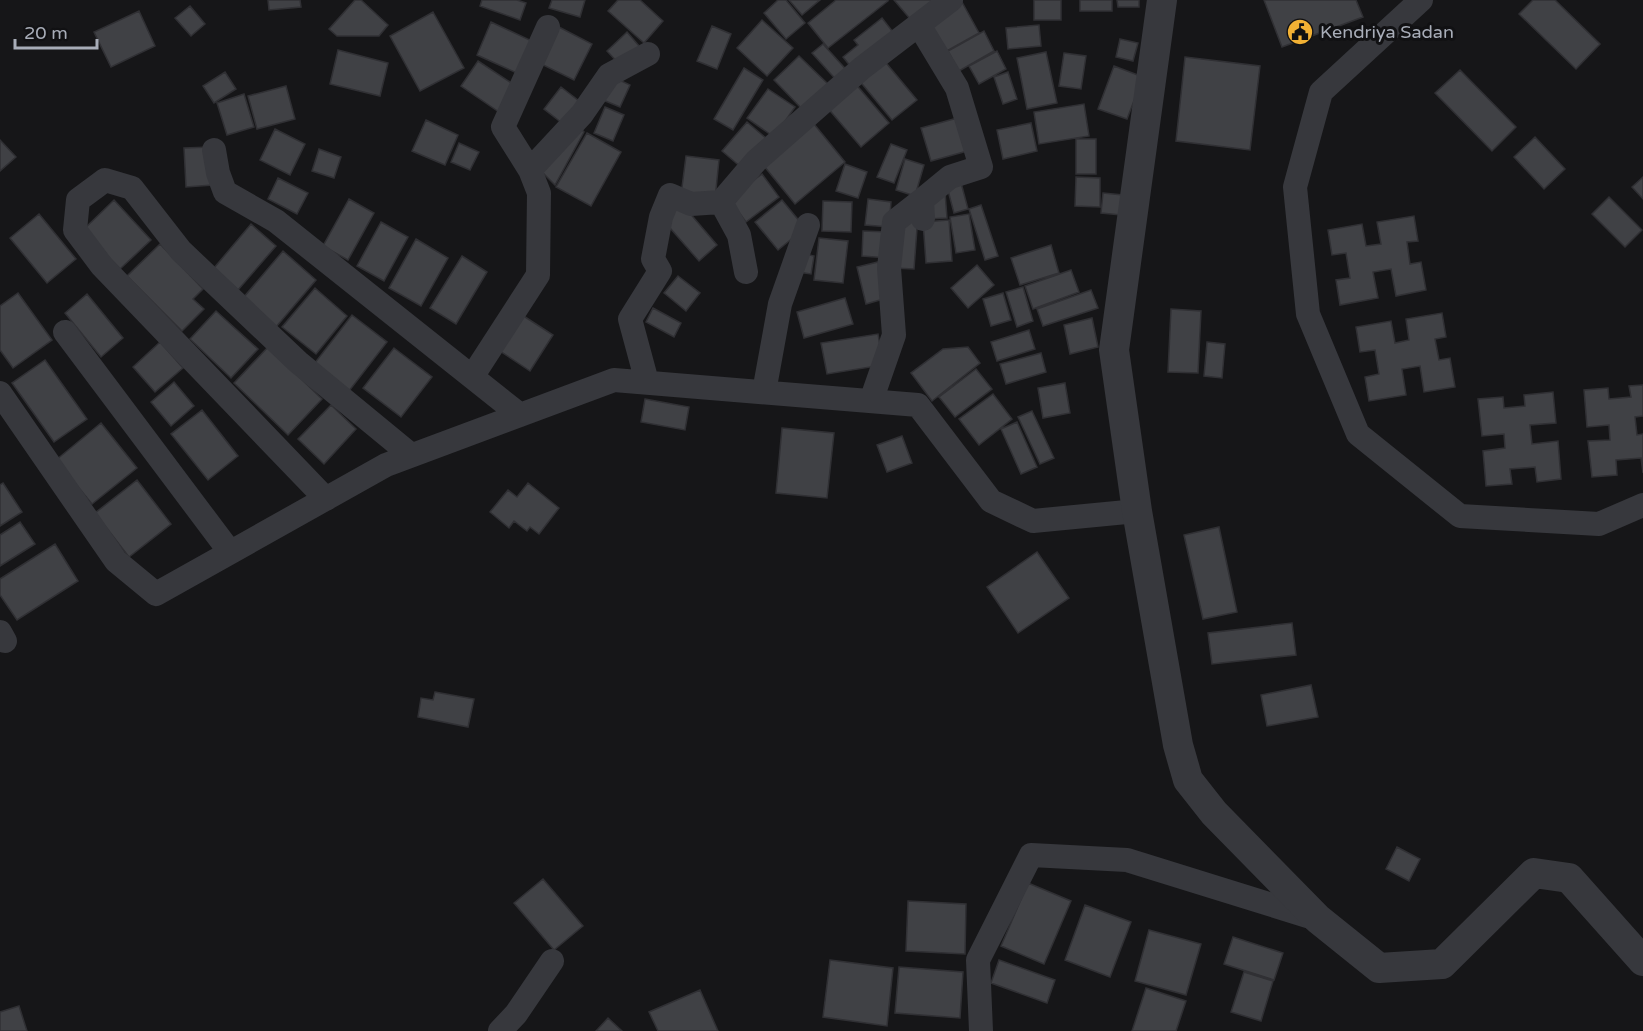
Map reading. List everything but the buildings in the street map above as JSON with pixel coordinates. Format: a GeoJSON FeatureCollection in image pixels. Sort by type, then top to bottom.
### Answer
{"type":"FeatureCollection","features":[{"type":"Feature","properties":{"kind":"street"},"geometry":{"type":"LineString","coordinates":[[647,382],[630,319],[660,271],[653,259],[661,217],[670,195],[691,204],[721,202],[756,161],[862,68],[951,0]]}},
{"type":"Feature","properties":{"kind":"street"},"geometry":{"type":"LineString","coordinates":[[1162,0],[1114,350],[1137,511],[1178,745],[1188,780],[1214,813],[1318,919],[1379,968],[1442,964],[1534,873],[1569,878],[1643,961]]}},
{"type":"Feature","properties":{"kind":"street"},"geometry":{"type":"LineString","coordinates":[[1421,0],[1321,92],[1295,187],[1308,314],[1358,434],[1460,516],[1599,524],[1643,505]]}},
{"type":"Feature","properties":{"kind":"street"},"geometry":{"type":"LineString","coordinates":[[871,401],[894,335],[889,268],[894,222],[922,210],[950,177],[981,167],[957,88],[919,25]]}},
{"type":"Feature","properties":{"kind":"street"},"geometry":{"type":"LineString","coordinates":[[472,377],[538,275],[539,193],[530,170],[503,127],[548,27]]}},
{"type":"Feature","properties":{"kind":"street"},"geometry":{"type":"LineString","coordinates":[[530,170],[582,114],[609,75],[648,54]]}},
{"type":"Feature","properties":{"kind":"street"},"geometry":{"type":"LineString","coordinates":[[214,150],[218,173],[225,192],[276,221],[520,415]]}},
{"type":"Feature","properties":{"kind":"street"},"geometry":{"type":"LineString","coordinates":[[326,499],[102,266],[75,230],[78,200],[105,180],[132,188],[181,251],[298,362],[411,455]]}},
{"type":"Feature","properties":{"kind":"street"},"geometry":{"type":"LineString","coordinates":[[721,202],[739,235],[746,272]]}},
{"type":"Feature","properties":{"kind":"street"},"geometry":{"type":"LineString","coordinates":[[764,392],[780,304],[808,225]]}},
{"type":"Feature","properties":{"kind":"street"},"geometry":{"type":"LineString","coordinates":[[65,332],[230,552]]}},
{"type":"Feature","properties":{"kind":"street"},"geometry":{"type":"LineString","coordinates":[[0,393],[116,561],[156,594],[386,465],[614,380],[918,405],[991,501],[1033,521],[1137,511]]}},
{"type":"Feature","properties":{"kind":"street"},"geometry":{"type":"LineString","coordinates":[[981,1031],[978,960],[1031,855],[1127,860],[1318,919]]}},
{"type":"Feature","properties":{"kind":"street"},"geometry":{"type":"LineString","coordinates":[[500,1031],[516,1014],[552,961]]}},
{"type":"Feature","properties":{"kind":"place","name":"Kendriya Sadan"},"geometry":{"type":"Point","coordinates":[1300,32]}}]}
